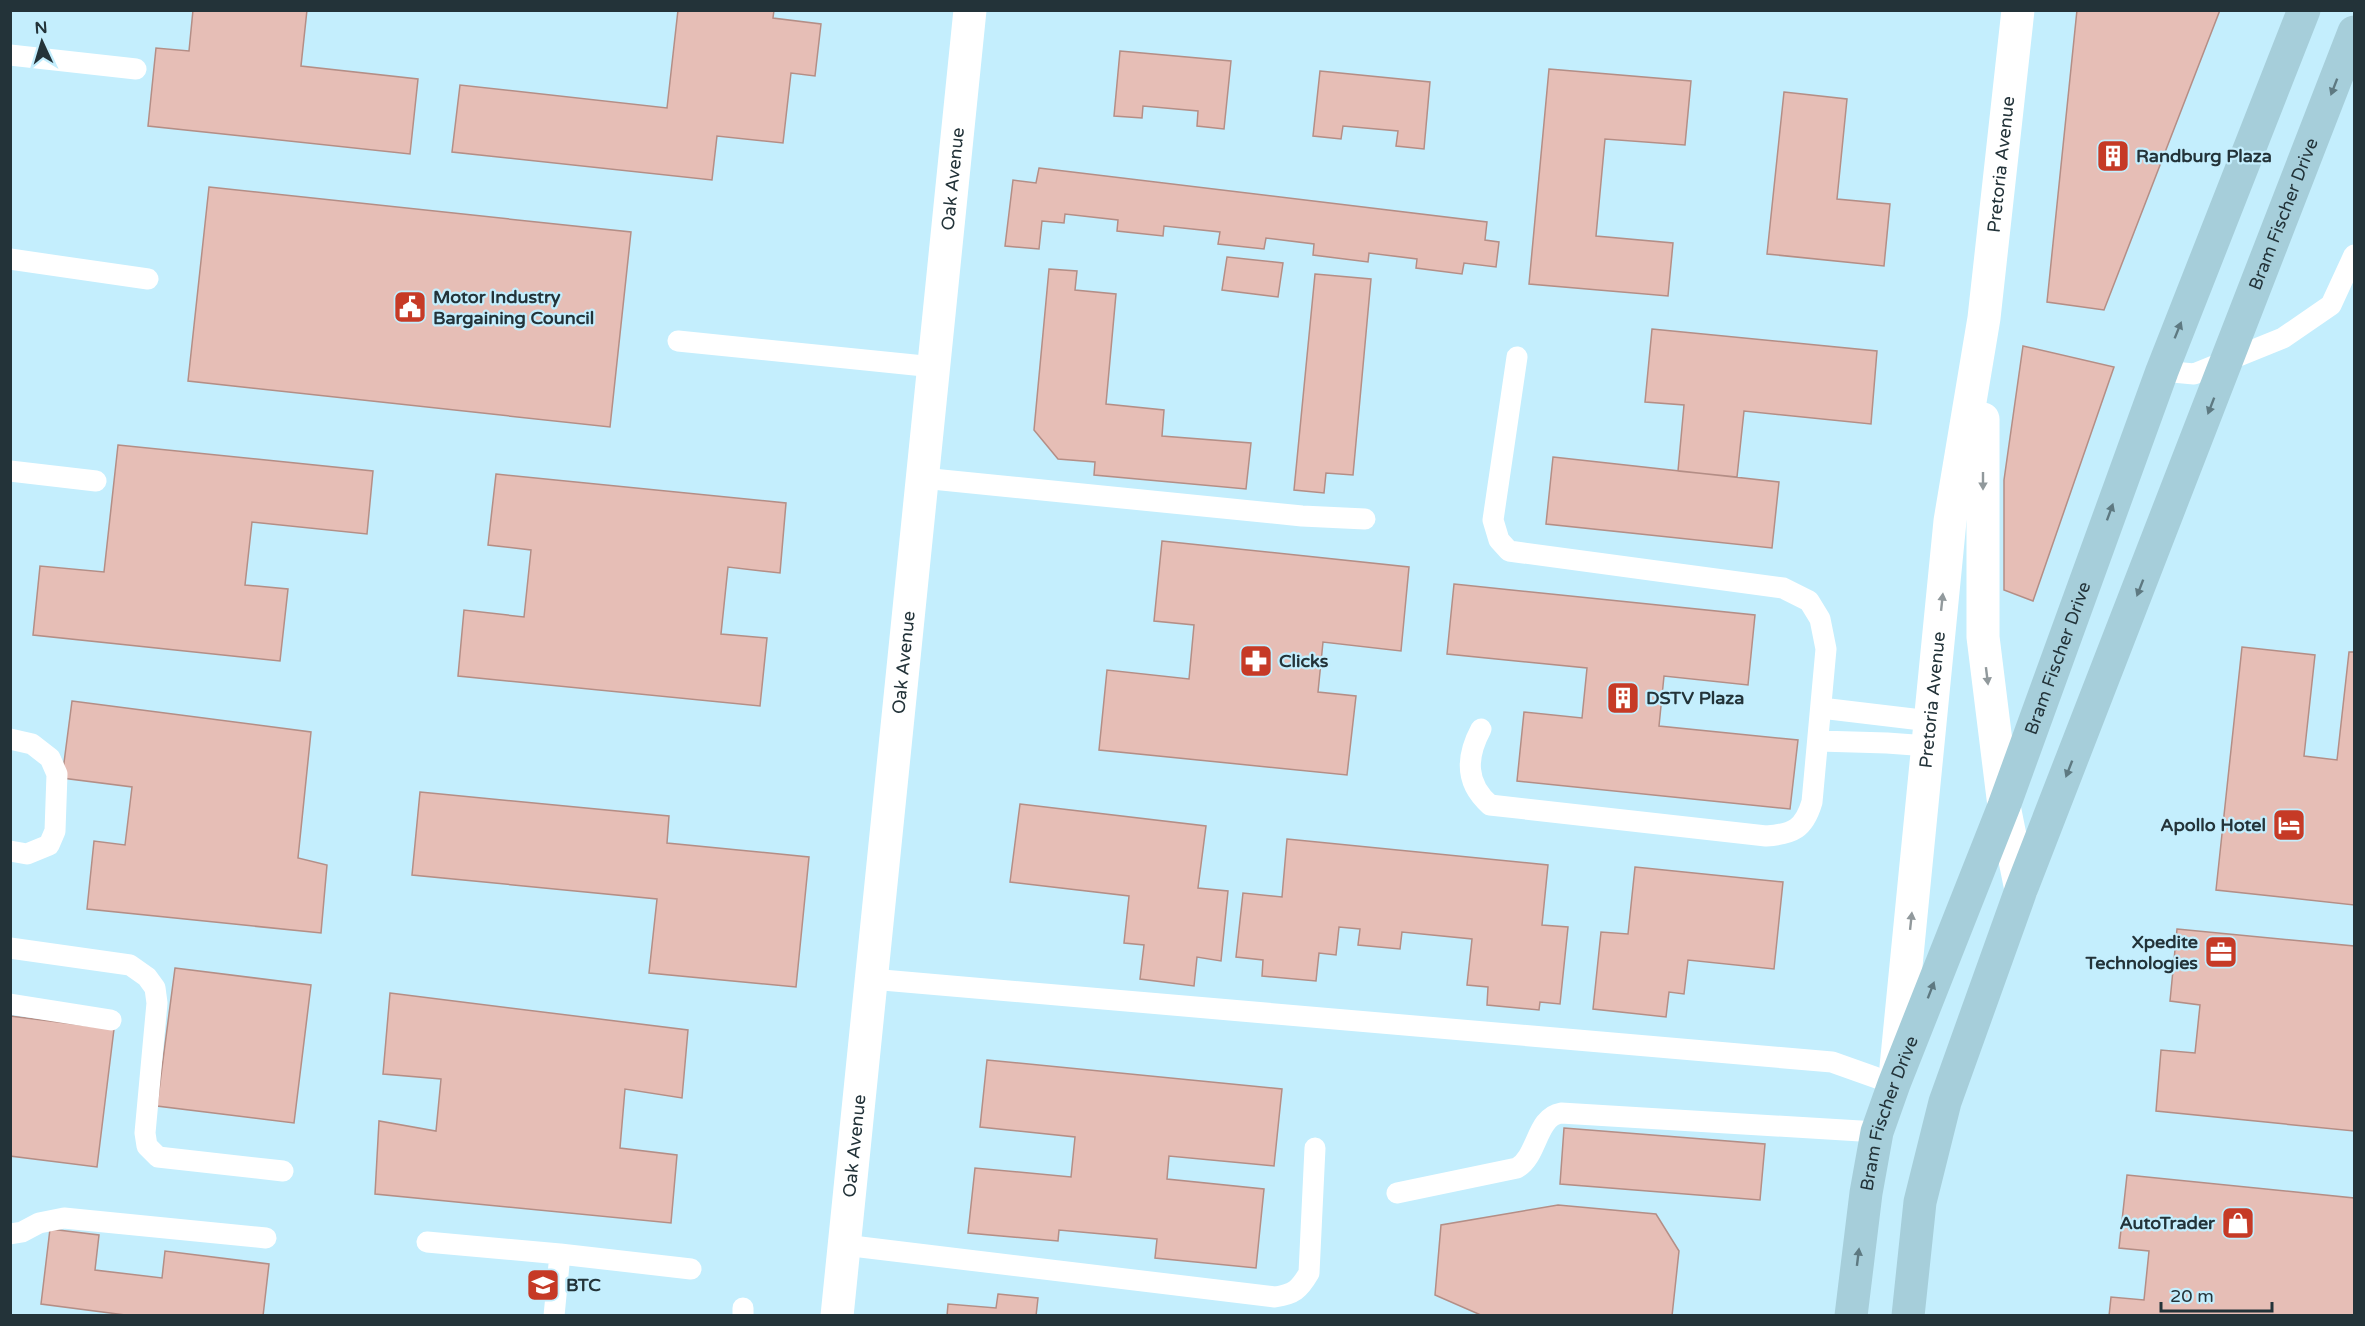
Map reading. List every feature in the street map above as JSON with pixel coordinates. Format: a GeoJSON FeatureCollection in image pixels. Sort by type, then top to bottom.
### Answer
{"type":"FeatureCollection","features":[{"type":"Feature","properties":{"kind":"main road","name":"Bram Fischer Drive"},"geometry":{"type":"LineString","coordinates":[[1851,1316],[1866,1193],[1877,1132],[2004,806],[2162,371],[2304,10]]}},
{"type":"Feature","properties":{"kind":"main road","name":"Bram Fischer Drive"},"geometry":{"type":"LineString","coordinates":[[1908,1316],[1920,1202],[1945,1102],[2021,890],[2355,32]]}},
{"type":"Feature","properties":{"kind":"street","name":"Oak Avenue"},"geometry":{"type":"LineString","coordinates":[[837,1316],[970,10]]}},
{"type":"Feature","properties":{"kind":"street","name":"Pretoria Avenue"},"geometry":{"type":"LineString","coordinates":[[1894,1084],[1950,521],[1984,318],[2018,10]]}},
{"type":"Feature","properties":{"kind":"street","name":"Pretoria Avenue"},"geometry":{"type":"LineString","coordinates":[[1984,318],[1983,637],[2004,806],[2021,890]]}},
{"type":"Feature","properties":{"kind":"lane"},"geometry":{"type":"LineString","coordinates":[[10,55],[136,69]]}},
{"type":"Feature","properties":{"kind":"lane"},"geometry":{"type":"LineString","coordinates":[[2162,371],[2194,375],[2283,338],[2331,305],[2355,255]]}},
{"type":"Feature","properties":{"kind":"lane"},"geometry":{"type":"LineString","coordinates":[[10,259],[148,279]]}},
{"type":"Feature","properties":{"kind":"lane"},"geometry":{"type":"LineString","coordinates":[[678,341],[934,367]]}},
{"type":"Feature","properties":{"kind":"lane"},"geometry":{"type":"LineString","coordinates":[[1481,729],[1473,744],[1471,780],[1480,797],[1490,805],[1766,836],[1783,835],[1795,830],[1807,818],[1812,802],[1826,649],[1820,619],[1809,601],[1783,588],[1509,551],[1498,540],[1493,520],[1517,357]]}},
{"type":"Feature","properties":{"kind":"lane"},"geometry":{"type":"LineString","coordinates":[[10,471],[96,481]]}},
{"type":"Feature","properties":{"kind":"lane"},"geometry":{"type":"LineString","coordinates":[[922,478],[1302,516],[1365,519]]}},
{"type":"Feature","properties":{"kind":"lane"},"geometry":{"type":"LineString","coordinates":[[1821,708],[1929,734]]}},
{"type":"Feature","properties":{"kind":"lane"},"geometry":{"type":"LineString","coordinates":[[1819,741],[1887,742],[1929,734]]}},
{"type":"Feature","properties":{"kind":"lane"},"geometry":{"type":"LineString","coordinates":[[10,739],[32,744],[50,758],[57,774],[55,831],[49,845],[27,854],[10,851]]}},
{"type":"Feature","properties":{"kind":"lane"},"geometry":{"type":"LineString","coordinates":[[10,948],[130,965],[147,977],[155,988],[157,1003],[145,1133],[147,1146],[158,1157],[283,1171]]}},
{"type":"Feature","properties":{"kind":"lane"},"geometry":{"type":"LineString","coordinates":[[871,980],[1832,1062],[1894,1084]]}},
{"type":"Feature","properties":{"kind":"lane"},"geometry":{"type":"LineString","coordinates":[[10,1004],[111,1020]]}},
{"type":"Feature","properties":{"kind":"lane"},"geometry":{"type":"LineString","coordinates":[[1397,1193],[1518,1168],[1528,1158],[1547,1119],[1554,1114],[1561,1113],[1877,1132]]}},
{"type":"Feature","properties":{"kind":"lane"},"geometry":{"type":"LineString","coordinates":[[844,1245],[1275,1297],[1291,1295],[1299,1290],[1309,1273],[1315,1148]]}},
{"type":"Feature","properties":{"kind":"lane"},"geometry":{"type":"LineString","coordinates":[[10,1234],[22,1232],[39,1223],[64,1218],[266,1238]]}},
{"type":"Feature","properties":{"kind":"lane"},"geometry":{"type":"LineString","coordinates":[[427,1242],[691,1269]]}},
{"type":"Feature","properties":{"kind":"lane"},"geometry":{"type":"LineString","coordinates":[[554,1316],[560,1254]]}},
{"type":"Feature","properties":{"kind":"building"},"geometry":{"type":"Polygon","coordinates":[[[193,10],[307,10],[301,66],[418,79],[410,154],[148,126],[156,48],[189,51],[193,10]]]}},
{"type":"Feature","properties":{"kind":"building"},"geometry":{"type":"Polygon","coordinates":[[[678,10],[774,10],[773,18],[821,24],[815,76],[791,73],[783,143],[717,136],[712,180],[452,152],[460,85],[667,108],[678,10]]]}},
{"type":"Feature","properties":{"kind":"building","name":"Randburg Plaza"},"geometry":{"type":"Polygon","coordinates":[[[2077,10],[2220,10],[2104,310],[2047,302],[2077,10]]]}},
{"type":"Feature","properties":{"kind":"building"},"geometry":{"type":"Polygon","coordinates":[[[1120,51],[1231,61],[1224,129],[1197,126],[1198,111],[1143,106],[1142,118],[1114,116],[1120,51]]]}},
{"type":"Feature","properties":{"kind":"building"},"geometry":{"type":"Polygon","coordinates":[[[1549,69],[1691,81],[1685,145],[1605,139],[1596,236],[1673,243],[1668,296],[1529,284],[1549,69]]]}},
{"type":"Feature","properties":{"kind":"building"},"geometry":{"type":"Polygon","coordinates":[[[1320,71],[1430,82],[1424,149],[1396,146],[1398,131],[1343,126],[1341,139],[1313,136],[1320,71]]]}},
{"type":"Feature","properties":{"kind":"building"},"geometry":{"type":"Polygon","coordinates":[[[1784,92],[1847,99],[1837,199],[1890,204],[1884,266],[1767,254],[1784,92]]]}},
{"type":"Feature","properties":{"kind":"building"},"geometry":{"type":"Polygon","coordinates":[[[1039,168],[1487,222],[1485,240],[1499,242],[1496,267],[1464,263],[1462,274],[1416,268],[1417,259],[1369,253],[1368,262],[1313,255],[1314,244],[1266,238],[1264,249],[1218,244],[1220,232],[1164,226],[1163,236],[1117,231],[1118,220],[1065,214],[1064,223],[1042,221],[1039,249],[1005,246],[1013,180],[1036,183],[1039,168]]]}},
{"type":"Feature","properties":{"kind":"building","name":"Motor Industry Bargaining Council"},"geometry":{"type":"Polygon","coordinates":[[[209,187],[631,232],[610,427],[188,381],[209,187]]]}},
{"type":"Feature","properties":{"kind":"building"},"geometry":{"type":"Polygon","coordinates":[[[1227,257],[1283,263],[1278,297],[1222,290],[1227,257]]]}},
{"type":"Feature","properties":{"kind":"building"},"geometry":{"type":"Polygon","coordinates":[[[1049,269],[1077,271],[1075,290],[1116,294],[1106,404],[1164,410],[1162,436],[1251,443],[1246,489],[1094,475],[1095,462],[1058,459],[1034,430],[1049,269]]]}},
{"type":"Feature","properties":{"kind":"building"},"geometry":{"type":"Polygon","coordinates":[[[1315,274],[1371,279],[1353,475],[1326,473],[1324,493],[1294,490],[1315,274]]]}},
{"type":"Feature","properties":{"kind":"building"},"geometry":{"type":"Polygon","coordinates":[[[1652,329],[1877,351],[1871,424],[1744,411],[1737,477],[1678,471],[1684,405],[1645,402],[1652,329]]]}},
{"type":"Feature","properties":{"kind":"building"},"geometry":{"type":"Polygon","coordinates":[[[2023,346],[2114,367],[2033,601],[2004,590],[2004,480],[2023,346]]]}},
{"type":"Feature","properties":{"kind":"building"},"geometry":{"type":"Polygon","coordinates":[[[118,445],[373,471],[367,534],[252,522],[245,585],[288,589],[280,661],[33,635],[40,566],[104,572],[118,445]]]}},
{"type":"Feature","properties":{"kind":"building"},"geometry":{"type":"Polygon","coordinates":[[[1553,457],[1779,482],[1772,548],[1546,524],[1553,457]]]}},
{"type":"Feature","properties":{"kind":"building"},"geometry":{"type":"Polygon","coordinates":[[[496,474],[786,503],[780,573],[728,567],[721,634],[767,638],[760,706],[458,676],[464,610],[524,617],[531,550],[488,545],[496,474]]]}},
{"type":"Feature","properties":{"kind":"building","name":"Clicks"},"geometry":{"type":"Polygon","coordinates":[[[1162,541],[1409,567],[1401,651],[1323,642],[1318,692],[1356,696],[1347,775],[1099,750],[1107,670],[1189,679],[1194,625],[1154,621],[1162,541]]]}},
{"type":"Feature","properties":{"kind":"building","name":"DSTV Plaza"},"geometry":{"type":"Polygon","coordinates":[[[1454,584],[1755,615],[1748,685],[1664,676],[1659,726],[1798,740],[1790,809],[1517,781],[1524,712],[1582,718],[1587,668],[1447,654],[1454,584]]]}},
{"type":"Feature","properties":{"kind":"building","name":"Apollo Hotel"},"geometry":{"type":"Polygon","coordinates":[[[2242,647],[2315,655],[2304,756],[2337,760],[2349,652],[2354,652],[2354,905],[2216,890],[2242,647]]]}},
{"type":"Feature","properties":{"kind":"building"},"geometry":{"type":"Polygon","coordinates":[[[72,701],[311,732],[298,858],[327,865],[321,933],[87,909],[94,841],[125,845],[132,787],[62,778],[72,701]]]}},
{"type":"Feature","properties":{"kind":"building"},"geometry":{"type":"Polygon","coordinates":[[[420,792],[669,816],[667,843],[809,857],[796,987],[649,973],[657,899],[412,875],[420,792]]]}},
{"type":"Feature","properties":{"kind":"building"},"geometry":{"type":"Polygon","coordinates":[[[1020,804],[1206,826],[1198,888],[1228,891],[1221,961],[1197,957],[1194,986],[1140,979],[1144,945],[1124,943],[1129,896],[1010,882],[1020,804]]]}},
{"type":"Feature","properties":{"kind":"building"},"geometry":{"type":"Polygon","coordinates":[[[1287,839],[1548,865],[1542,925],[1568,927],[1560,1004],[1540,1002],[1539,1010],[1487,1005],[1488,987],[1467,985],[1472,939],[1402,932],[1400,949],[1358,945],[1360,929],[1339,927],[1336,955],[1319,953],[1316,981],[1262,976],[1263,960],[1236,957],[1243,893],[1282,897],[1287,839]]]}},
{"type":"Feature","properties":{"kind":"building"},"geometry":{"type":"Polygon","coordinates":[[[1635,867],[1783,882],[1774,969],[1688,960],[1684,994],[1669,992],[1666,1017],[1593,1009],[1601,932],[1628,934],[1635,867]]]}},
{"type":"Feature","properties":{"kind":"building"},"geometry":{"type":"Polygon","coordinates":[[[2177,929],[2354,946],[2354,1131],[2156,1111],[2161,1050],[2195,1053],[2200,1005],[2170,1001],[2177,929]]]}},
{"type":"Feature","properties":{"kind":"building"},"geometry":{"type":"Polygon","coordinates":[[[175,968],[311,985],[294,1123],[157,1106],[175,968]]]}},
{"type":"Feature","properties":{"kind":"building"},"geometry":{"type":"Polygon","coordinates":[[[390,993],[688,1030],[682,1098],[625,1089],[620,1148],[677,1155],[671,1223],[375,1194],[379,1121],[436,1131],[441,1079],[383,1074],[390,993]]]}},
{"type":"Feature","properties":{"kind":"building"},"geometry":{"type":"Polygon","coordinates":[[[10,1016],[114,1029],[97,1167],[10,1156],[10,1016]]]}},
{"type":"Feature","properties":{"kind":"building"},"geometry":{"type":"Polygon","coordinates":[[[987,1060],[1282,1089],[1274,1166],[1169,1156],[1167,1179],[1264,1189],[1256,1268],[1155,1258],[1157,1239],[1059,1230],[1058,1241],[968,1233],[975,1168],[1071,1177],[1075,1137],[980,1127],[987,1060]]]}},
{"type":"Feature","properties":{"kind":"building"},"geometry":{"type":"Polygon","coordinates":[[[1564,1128],[1765,1144],[1760,1200],[1560,1184],[1564,1128]]]}},
{"type":"Feature","properties":{"kind":"building","name":"AutoTrader"},"geometry":{"type":"Polygon","coordinates":[[[2127,1175],[2354,1198],[2354,1316],[2109,1316],[2111,1297],[2144,1300],[2149,1251],[2119,1248],[2127,1175]]]}},
{"type":"Feature","properties":{"kind":"building"},"geometry":{"type":"Polygon","coordinates":[[[1558,1205],[1656,1214],[1679,1251],[1672,1316],[1483,1316],[1435,1295],[1441,1225],[1558,1205]]]}},
{"type":"Feature","properties":{"kind":"building"},"geometry":{"type":"Polygon","coordinates":[[[50,1229],[99,1235],[95,1270],[162,1278],[165,1251],[269,1264],[263,1316],[133,1316],[41,1304],[50,1229]]]}},
{"type":"Feature","properties":{"kind":"building"},"geometry":{"type":"Polygon","coordinates":[[[998,1294],[1038,1298],[1036,1316],[947,1316],[948,1304],[996,1308],[998,1294]]]}},
{"type":"Feature","properties":{"kind":"place","name":"Randburg Plaza"},"geometry":{"type":"Point","coordinates":[2113,156]}},
{"type":"Feature","properties":{"kind":"place","name":"Motor Industry Bargaining Council"},"geometry":{"type":"Point","coordinates":[410,307]}},
{"type":"Feature","properties":{"kind":"place","name":"Clicks"},"geometry":{"type":"Point","coordinates":[1256,661]}},
{"type":"Feature","properties":{"kind":"place","name":"DSTV Plaza"},"geometry":{"type":"Point","coordinates":[1623,698]}},
{"type":"Feature","properties":{"kind":"place","name":"Apollo Hotel"},"geometry":{"type":"Point","coordinates":[2289,825]}},
{"type":"Feature","properties":{"kind":"place","name":"Xpedite Technologies"},"geometry":{"type":"Point","coordinates":[2221,952]}},
{"type":"Feature","properties":{"kind":"place","name":"AutoTrader"},"geometry":{"type":"Point","coordinates":[2238,1223]}},
{"type":"Feature","properties":{"kind":"place","name":"BTC"},"geometry":{"type":"Point","coordinates":[543,1285]}}]}
